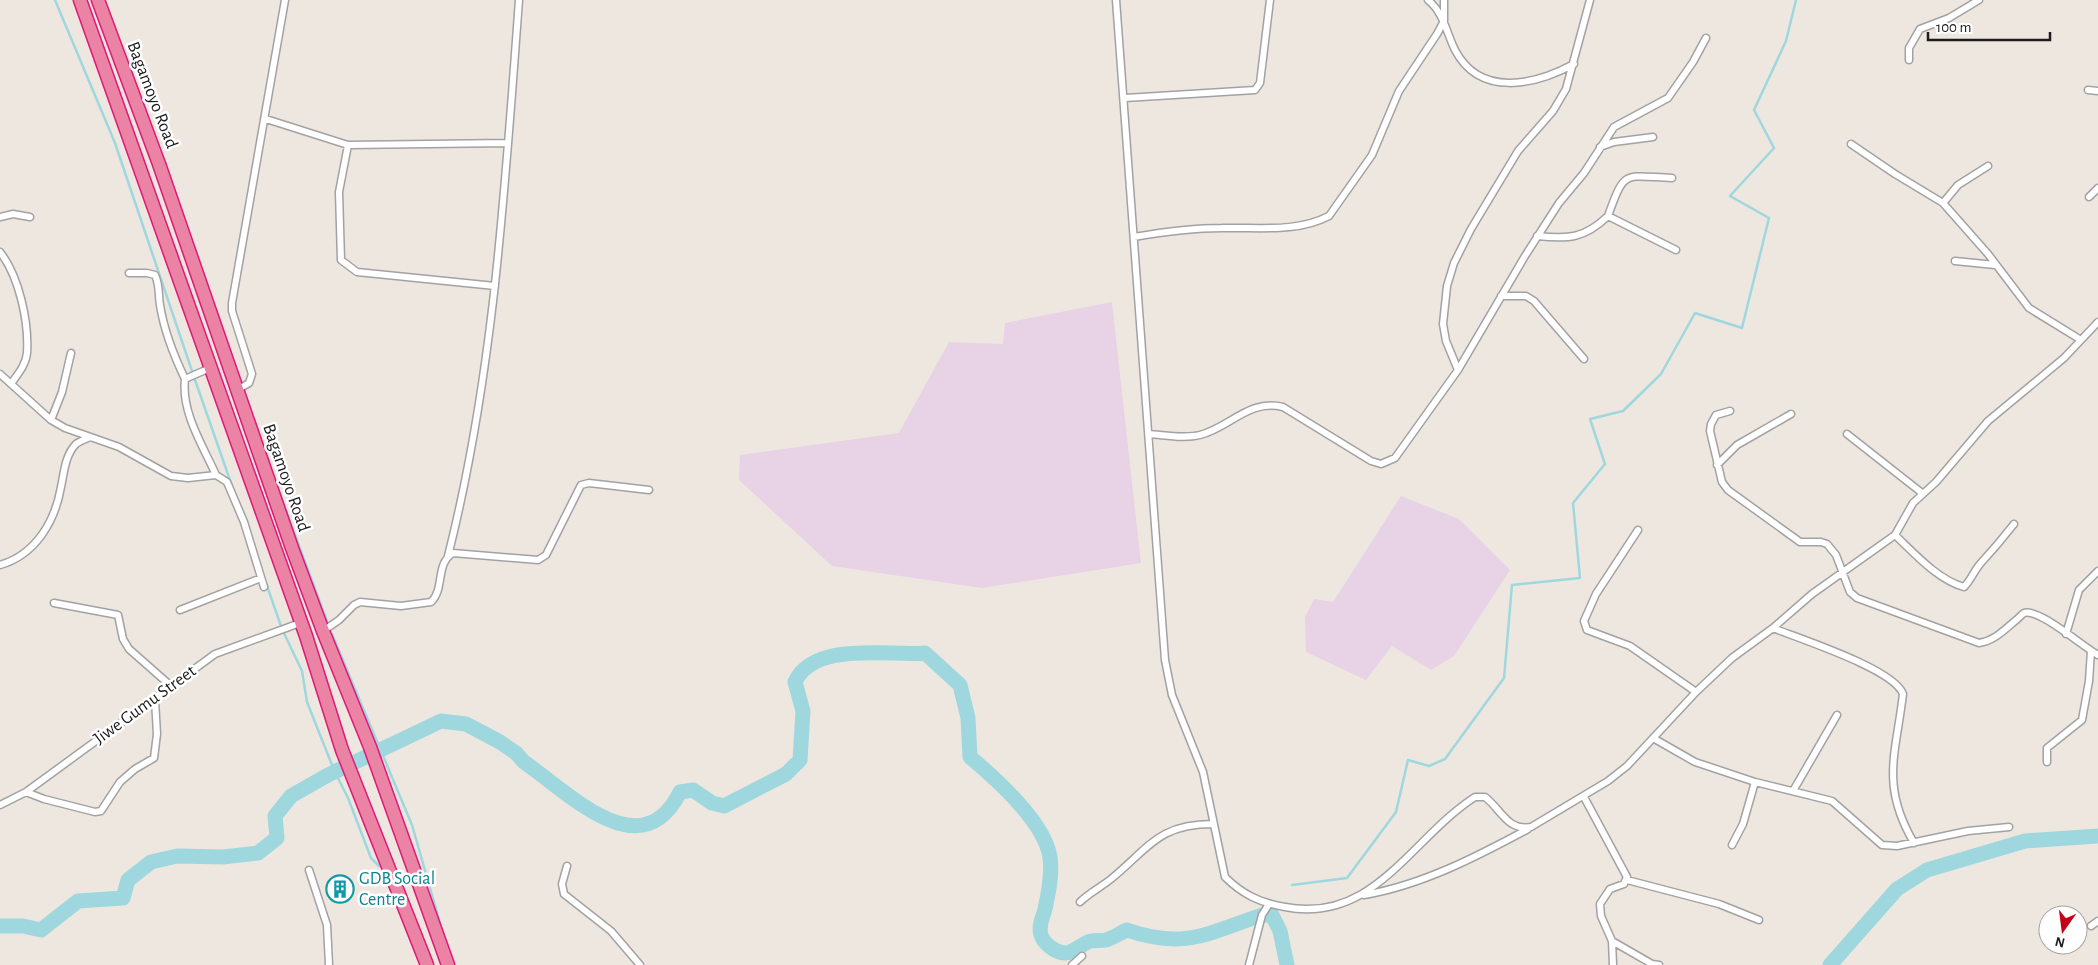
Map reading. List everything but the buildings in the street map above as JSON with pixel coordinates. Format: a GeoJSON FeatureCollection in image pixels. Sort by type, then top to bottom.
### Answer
{"type":"FeatureCollection","features":[{"type":"Feature","properties":{"kind":"highway","name":"Bagamoyo Road"},"geometry":{"type":"LineString","coordinates":[[80,0],[141,167],[210,368],[306,636],[342,750],[426,965]]}},
{"type":"Feature","properties":{"kind":"highway","name":"Bagamoyo Road"},"geometry":{"type":"LineString","coordinates":[[98,0],[159,164],[236,390],[323,631],[368,741],[448,965]]}},
{"type":"Feature","properties":{"kind":"street"},"geometry":{"type":"LineString","coordinates":[[236,390],[249,383],[252,377],[232,311],[232,303],[266,120],[285,0]]}},
{"type":"Feature","properties":{"kind":"street"},"geometry":{"type":"LineString","coordinates":[[323,631],[360,602],[401,606],[431,602],[436,595],[443,564],[448,556],[463,498],[495,286],[519,0]]}},
{"type":"Feature","properties":{"kind":"street"},"geometry":{"type":"LineString","coordinates":[[1116,0],[1125,98],[1165,660],[1172,696],[1203,772],[1225,877],[1250,897],[1269,904],[1294,909],[1327,909],[1364,895],[1382,892],[1454,867],[1584,797],[1627,766],[1696,692],[1732,658],[1773,628],[1812,594],[1895,535],[1913,503],[1936,482],[1988,421],[2064,358],[2098,322]]}},
{"type":"Feature","properties":{"kind":"street"},"geometry":{"type":"LineString","coordinates":[[1125,98],[1254,90],[1260,83],[1270,0]]}},
{"type":"Feature","properties":{"kind":"street"},"geometry":{"type":"LineString","coordinates":[[1428,0],[1437,8],[1456,51],[1468,68],[1483,79],[1500,83],[1525,83],[1544,78],[1574,64]]}},
{"type":"Feature","properties":{"kind":"street"},"geometry":{"type":"LineString","coordinates":[[1134,237],[1175,231],[1222,228],[1289,228],[1318,222],[1329,216],[1372,155],[1399,91],[1444,21],[1444,0]]}},
{"type":"Feature","properties":{"kind":"street"},"geometry":{"type":"LineString","coordinates":[[1458,370],[1446,341],[1443,324],[1445,296],[1454,263],[1471,229],[1518,151],[1553,111],[1566,89],[1590,0]]}},
{"type":"Feature","properties":{"kind":"street"},"geometry":{"type":"LineString","coordinates":[[1909,60],[1908,48],[1920,29],[1949,18],[1978,0]]}},
{"type":"Feature","properties":{"kind":"street"},"geometry":{"type":"LineString","coordinates":[[1149,434],[1199,435],[1254,408],[1271,404],[1283,408],[1371,461],[1381,464],[1395,458],[1458,370],[1537,236],[1614,127],[1668,98],[1693,62],[1706,38]]}},
{"type":"Feature","properties":{"kind":"street"},"geometry":{"type":"LineString","coordinates":[[2088,90],[2098,91]]}},
{"type":"Feature","properties":{"kind":"street"},"geometry":{"type":"LineString","coordinates":[[266,120],[348,145],[508,143]]}},
{"type":"Feature","properties":{"kind":"street"},"geometry":{"type":"LineString","coordinates":[[1600,147],[1614,142],[1653,137]]}},
{"type":"Feature","properties":{"kind":"street"},"geometry":{"type":"LineString","coordinates":[[1851,144],[1895,174],[1943,202],[2029,308],[2081,340]]}},
{"type":"Feature","properties":{"kind":"street"},"geometry":{"type":"LineString","coordinates":[[348,145],[340,192],[341,260],[345,266],[357,272],[495,286]]}},
{"type":"Feature","properties":{"kind":"street"},"geometry":{"type":"LineString","coordinates":[[1943,202],[1958,185],[1988,166]]}},
{"type":"Feature","properties":{"kind":"street"},"geometry":{"type":"LineString","coordinates":[[1537,236],[1560,238],[1579,236],[1598,226],[1608,216],[1619,186],[1625,179],[1632,176],[1672,178]]}},
{"type":"Feature","properties":{"kind":"street"},"geometry":{"type":"LineString","coordinates":[[2089,197],[2098,188]]}},
{"type":"Feature","properties":{"kind":"street"},"geometry":{"type":"LineString","coordinates":[[0,217],[13,214],[30,217]]}},
{"type":"Feature","properties":{"kind":"street"},"geometry":{"type":"LineString","coordinates":[[1608,216],[1676,250]]}},
{"type":"Feature","properties":{"kind":"street"},"geometry":{"type":"LineString","coordinates":[[0,252],[16,281],[27,353],[24,364],[11,384]]}},
{"type":"Feature","properties":{"kind":"street"},"geometry":{"type":"LineString","coordinates":[[1955,261],[1996,265]]}},
{"type":"Feature","properties":{"kind":"street"},"geometry":{"type":"LineString","coordinates":[[130,273],[146,272],[155,275],[160,289],[159,303],[172,354],[186,379],[184,391],[188,411],[216,475],[227,482],[234,498],[244,522],[264,587]]}},
{"type":"Feature","properties":{"kind":"street"},"geometry":{"type":"LineString","coordinates":[[1501,296],[1526,296],[1534,301],[1584,359]]}},
{"type":"Feature","properties":{"kind":"street"},"geometry":{"type":"LineString","coordinates":[[51,420],[62,392],[71,353]]}},
{"type":"Feature","properties":{"kind":"street"},"geometry":{"type":"LineString","coordinates":[[186,379],[210,368]]}},
{"type":"Feature","properties":{"kind":"street"},"geometry":{"type":"LineString","coordinates":[[0,374],[51,420],[138,456],[171,476],[188,478],[216,475]]}},
{"type":"Feature","properties":{"kind":"street"},"geometry":{"type":"LineString","coordinates":[[1730,411],[1716,415],[1711,424],[1711,443],[1722,482],[1728,490],[1796,540],[1804,543],[1821,542],[1827,544],[1836,555],[1850,592],[1865,602],[1920,620],[1974,642],[1985,642],[1995,638],[2025,613],[2035,613],[2098,655]]}},
{"type":"Feature","properties":{"kind":"street"},"geometry":{"type":"LineString","coordinates":[[1717,466],[1737,445],[1791,414]]}},
{"type":"Feature","properties":{"kind":"street"},"geometry":{"type":"LineString","coordinates":[[1847,434],[1922,493]]}},
{"type":"Feature","properties":{"kind":"street"},"geometry":{"type":"LineString","coordinates":[[0,564],[26,552],[50,524],[56,510],[69,455],[76,444],[90,437]]}},
{"type":"Feature","properties":{"kind":"street"},"geometry":{"type":"LineString","coordinates":[[448,556],[457,552],[538,560],[546,555],[581,485],[589,483],[649,490]]}},
{"type":"Feature","properties":{"kind":"street"},"geometry":{"type":"LineString","coordinates":[[1895,535],[1932,568],[1956,585],[1964,587],[1972,579],[1978,566],[2001,543],[2014,524]]}},
{"type":"Feature","properties":{"kind":"street"},"geometry":{"type":"LineString","coordinates":[[1638,530],[1596,594],[1584,621],[1588,630],[1630,646],[1696,692]]}},
{"type":"Feature","properties":{"kind":"street"},"geometry":{"type":"LineString","coordinates":[[2066,634],[2079,590],[2098,571]]}},
{"type":"Feature","properties":{"kind":"street"},"geometry":{"type":"LineString","coordinates":[[180,610],[260,578]]}},
{"type":"Feature","properties":{"kind":"street"},"geometry":{"type":"LineString","coordinates":[[54,603],[118,614],[122,639],[129,649],[171,686]]}},
{"type":"Feature","properties":{"kind":"street","name":"Jiwe Gumu Street"},"geometry":{"type":"LineString","coordinates":[[0,805],[26,792],[155,700],[215,654],[300,623]]}},
{"type":"Feature","properties":{"kind":"street"},"geometry":{"type":"LineString","coordinates":[[1773,628],[1866,666],[1900,685],[1903,694],[1892,760],[1892,774],[1899,813],[1914,843]]}},
{"type":"Feature","properties":{"kind":"street"},"geometry":{"type":"LineString","coordinates":[[2047,762],[2047,748],[2082,720],[2089,681],[2091,651]]}},
{"type":"Feature","properties":{"kind":"street"},"geometry":{"type":"LineString","coordinates":[[26,792],[44,800],[95,812],[101,811],[120,782],[135,769],[154,758],[157,734],[155,700]]}},
{"type":"Feature","properties":{"kind":"street"},"geometry":{"type":"LineString","coordinates":[[1793,791],[1837,715]]}},
{"type":"Feature","properties":{"kind":"street"},"geometry":{"type":"LineString","coordinates":[[1653,738],[1695,762],[1754,782],[1832,801],[1882,845],[1914,843],[1968,831],[2010,827]]}},
{"type":"Feature","properties":{"kind":"street"},"geometry":{"type":"LineString","coordinates":[[1732,845],[1743,824],[1754,782]]}},
{"type":"Feature","properties":{"kind":"street"},"geometry":{"type":"LineString","coordinates":[[1364,895],[1474,797],[1481,796],[1488,799],[1502,816],[1516,827],[1531,827]]}},
{"type":"Feature","properties":{"kind":"street"},"geometry":{"type":"LineString","coordinates":[[1584,797],[1594,813],[1627,880],[1718,904],[1758,920]]}},
{"type":"Feature","properties":{"kind":"street"},"geometry":{"type":"LineString","coordinates":[[1080,902],[1110,880],[1153,841],[1184,826],[1213,824]]}},
{"type":"Feature","properties":{"kind":"street"},"geometry":{"type":"LineString","coordinates":[[567,866],[562,884],[564,894],[611,931],[640,965]]}},
{"type":"Feature","properties":{"kind":"street"},"geometry":{"type":"LineString","coordinates":[[309,870],[327,925],[330,942],[328,965]]}},
{"type":"Feature","properties":{"kind":"street"},"geometry":{"type":"LineString","coordinates":[[1612,965],[1612,941],[1601,916],[1600,904],[1605,893],[1622,886],[1627,880]]}},
{"type":"Feature","properties":{"kind":"street"},"geometry":{"type":"LineString","coordinates":[[1249,965],[1262,915],[1269,904]]}},
{"type":"Feature","properties":{"kind":"street"},"geometry":{"type":"LineString","coordinates":[[2091,926],[2098,921]]}},
{"type":"Feature","properties":{"kind":"street"},"geometry":{"type":"LineString","coordinates":[[1612,941],[1652,964],[1659,965]]}},
{"type":"Feature","properties":{"kind":"street"},"geometry":{"type":"LineString","coordinates":[[1072,965],[1082,956]]}},
{"type":"Feature","properties":{"kind":"shaded area"},"geometry":{"type":"Polygon","coordinates":[[[1112,302],[1141,563],[982,588],[832,566],[739,480],[740,455],[899,433],[949,342],[1003,344],[1005,323],[1112,302]]]}},
{"type":"Feature","properties":{"kind":"shaded area"},"geometry":{"type":"Polygon","coordinates":[[[1401,496],[1459,519],[1510,570],[1454,656],[1431,670],[1392,646],[1366,680],[1306,652],[1305,617],[1314,599],[1333,602],[1401,496]]]}},
{"type":"Feature","properties":{"kind":"waterway"},"geometry":{"type":"LineString","coordinates":[[55,0],[115,143],[192,371]]}},
{"type":"Feature","properties":{"kind":"waterway"},"geometry":{"type":"LineString","coordinates":[[1292,885],[1347,878],[1396,812],[1408,760],[1429,766],[1445,759],[1504,678],[1512,585],[1580,578],[1573,503],[1605,464],[1590,419],[1623,411],[1661,374],[1695,313],[1742,328],[1769,218],[1730,196],[1774,148],[1754,110],[1786,41],[1796,0]]}},
{"type":"Feature","properties":{"kind":"waterway"},"geometry":{"type":"LineString","coordinates":[[194,377],[232,486]]}},
{"type":"Feature","properties":{"kind":"waterway"},"geometry":{"type":"LineString","coordinates":[[279,492],[327,621]]}},
{"type":"Feature","properties":{"kind":"waterway"},"geometry":{"type":"LineString","coordinates":[[266,583],[282,629],[302,671],[307,702],[334,770],[348,798],[371,858],[379,866]]}},
{"type":"Feature","properties":{"kind":"waterway"},"geometry":{"type":"LineString","coordinates":[[332,634],[412,825],[442,930]]}},
{"type":"Feature","properties":{"kind":"waterway"},"geometry":{"type":"LineString","coordinates":[[0,926],[23,926],[41,930],[78,901],[123,898],[128,880],[151,862],[177,856],[223,857],[258,853],[277,838],[275,816],[291,796],[328,775],[441,721],[466,724],[500,742],[582,805],[604,818],[625,825],[645,824],[664,814],[680,792],[693,790],[712,803],[724,806],[786,774],[800,760],[803,711],[795,682],[804,669],[818,661],[853,653],[925,653],[960,685],[968,718],[970,757],[1026,811],[1043,837],[1050,856],[1051,871],[1040,932],[1042,938],[1050,947],[1067,953],[1088,942],[1106,940],[1127,930],[1165,939],[1196,937],[1262,915],[1272,915],[1280,931],[1287,965]]}},
{"type":"Feature","properties":{"kind":"waterway"},"geometry":{"type":"LineString","coordinates":[[1830,965],[1897,889],[1927,870],[2025,841],[2098,836]]}},
{"type":"Feature","properties":{"kind":"place","name":"GDB Social Centre"},"geometry":{"type":"Point","coordinates":[340,889]}}]}
